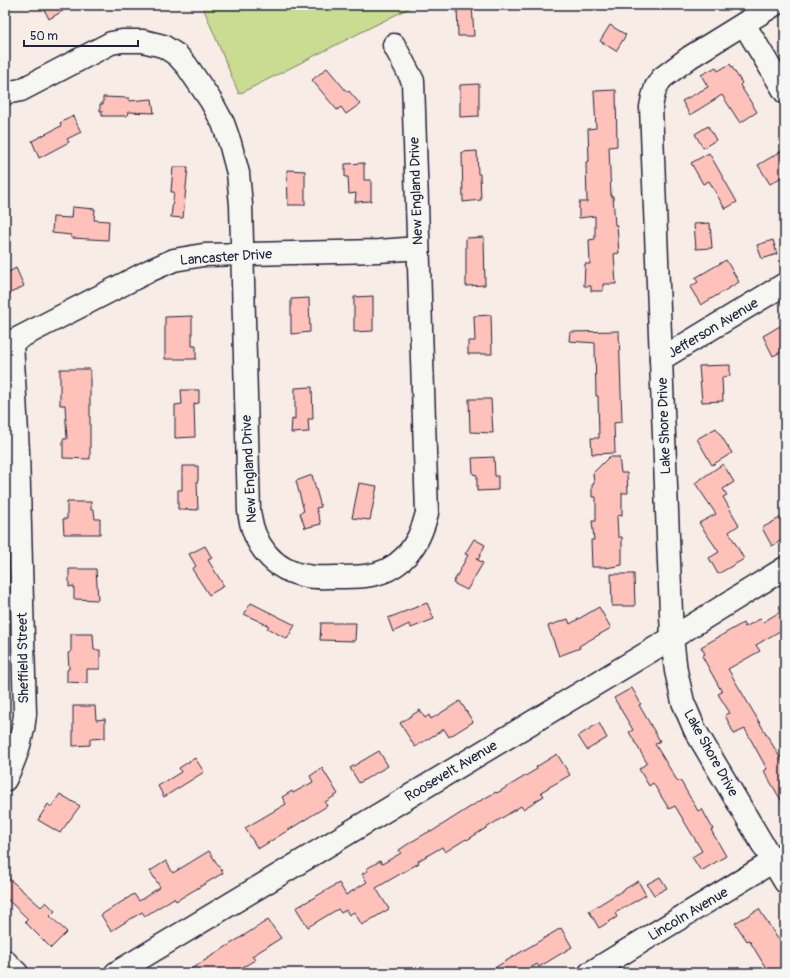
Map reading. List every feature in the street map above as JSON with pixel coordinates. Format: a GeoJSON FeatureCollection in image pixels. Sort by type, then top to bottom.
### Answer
{"type":"FeatureCollection","features":[{"type":"Feature","properties":{"kind":"street","name":"Lake Shore Drive"},"geometry":{"type":"LineString","coordinates":[[774,5],[690,57],[662,78],[656,87],[651,107],[672,638],[676,671],[683,702],[696,730],[779,858],[785,882]]}},
{"type":"Feature","properties":{"kind":"street"},"geometry":{"type":"LineString","coordinates":[[744,24],[785,92]]}},
{"type":"Feature","properties":{"kind":"street","name":"New England Drive"},"geometry":{"type":"LineString","coordinates":[[5,93],[21,90],[94,51],[112,43],[122,41],[143,41],[163,46],[177,56],[187,66],[211,101],[223,123],[238,173],[243,254],[249,511],[253,531],[258,543],[264,551],[280,565],[289,570],[309,577],[364,576],[376,574],[386,570],[403,559],[417,542],[427,513],[413,81],[394,46]]}},
{"type":"Feature","properties":{"kind":"street","name":"Lancaster Drive"},"geometry":{"type":"LineString","coordinates":[[8,344],[151,270],[174,260],[203,256],[243,254],[379,251],[418,248]]}},
{"type":"Feature","properties":{"kind":"street","name":"Jefferson Avenue"},"geometry":{"type":"LineString","coordinates":[[661,359],[785,284]]}},
{"type":"Feature","properties":{"kind":"street","name":"Sheffield Street"},"geometry":{"type":"LineString","coordinates":[[5,780],[12,767],[19,747],[24,727],[25,714],[18,452],[8,344]]}},
{"type":"Feature","properties":{"kind":"street","name":"Roosevelt Avenue"},"geometry":{"type":"LineString","coordinates":[[116,973],[672,638],[785,568]]}},
{"type":"Feature","properties":{"kind":"street","name":"Lincoln Avenue"},"geometry":{"type":"LineString","coordinates":[[590,973],[779,858]]}},
{"type":"Feature","properties":{"kind":"street"},"geometry":{"type":"LineString","coordinates":[[5,961],[18,973]]}},
{"type":"Feature","properties":{"kind":"green space"},"geometry":{"type":"Polygon","coordinates":[[[202,5],[415,5],[239,94],[202,5]]]}},
{"type":"Feature","properties":{"kind":"building"},"geometry":{"type":"Polygon","coordinates":[[[42,5],[73,5],[49,19],[42,5]]]}},
{"type":"Feature","properties":{"kind":"building"},"geometry":{"type":"Polygon","coordinates":[[[457,5],[472,5],[474,36],[458,36],[457,5]]]}},
{"type":"Feature","properties":{"kind":"building"},"geometry":{"type":"Polygon","coordinates":[[[610,25],[626,35],[616,51],[600,41],[610,25]]]}},
{"type":"Feature","properties":{"kind":"building"},"geometry":{"type":"Polygon","coordinates":[[[730,64],[742,83],[740,85],[757,112],[740,123],[722,95],[690,115],[682,101],[708,87],[701,75],[716,67],[718,71],[730,64]]]}},
{"type":"Feature","properties":{"kind":"building"},"geometry":{"type":"Polygon","coordinates":[[[327,68],[347,92],[349,91],[360,104],[346,114],[341,107],[337,110],[312,80],[327,68]]]}},
{"type":"Feature","properties":{"kind":"building"},"geometry":{"type":"Polygon","coordinates":[[[479,84],[479,116],[460,117],[460,85],[479,84]]]}},
{"type":"Feature","properties":{"kind":"building"},"geometry":{"type":"Polygon","coordinates":[[[616,90],[617,146],[609,147],[611,196],[613,196],[619,253],[614,254],[616,284],[603,284],[603,291],[591,291],[591,286],[584,286],[585,264],[590,264],[589,240],[595,239],[595,216],[579,218],[579,202],[587,202],[586,162],[589,161],[588,129],[596,128],[594,91],[616,90]]]}},
{"type":"Feature","properties":{"kind":"building"},"geometry":{"type":"Polygon","coordinates":[[[103,97],[129,98],[129,101],[152,99],[154,113],[128,112],[127,116],[102,116],[100,104],[103,104],[103,97]]]}},
{"type":"Feature","properties":{"kind":"building"},"geometry":{"type":"Polygon","coordinates":[[[73,116],[81,132],[67,139],[69,142],[39,158],[32,141],[61,126],[60,123],[73,116]]]}},
{"type":"Feature","properties":{"kind":"building"},"geometry":{"type":"Polygon","coordinates":[[[708,126],[716,140],[703,148],[695,134],[708,126]]]}},
{"type":"Feature","properties":{"kind":"building"},"geometry":{"type":"Polygon","coordinates":[[[785,149],[785,175],[770,184],[758,165],[785,149]]]}},
{"type":"Feature","properties":{"kind":"building"},"geometry":{"type":"Polygon","coordinates":[[[477,151],[481,200],[463,202],[462,152],[477,151]]]}},
{"type":"Feature","properties":{"kind":"building"},"geometry":{"type":"Polygon","coordinates":[[[709,153],[737,202],[725,209],[709,181],[703,184],[691,163],[709,153]]]}},
{"type":"Feature","properties":{"kind":"building"},"geometry":{"type":"Polygon","coordinates":[[[364,163],[364,180],[371,180],[371,201],[355,202],[356,193],[349,194],[348,177],[345,177],[345,164],[364,163]]]}},
{"type":"Feature","properties":{"kind":"building"},"geometry":{"type":"Polygon","coordinates":[[[173,167],[188,167],[183,218],[171,217],[174,192],[171,192],[173,167]]]}},
{"type":"Feature","properties":{"kind":"building"},"geometry":{"type":"Polygon","coordinates":[[[287,170],[305,171],[305,205],[288,205],[287,170]]]}},
{"type":"Feature","properties":{"kind":"building"},"geometry":{"type":"Polygon","coordinates":[[[72,207],[95,209],[94,220],[109,221],[108,240],[71,238],[71,235],[52,233],[53,217],[71,218],[72,207]]]}},
{"type":"Feature","properties":{"kind":"building"},"geometry":{"type":"Polygon","coordinates":[[[710,223],[712,248],[696,249],[694,224],[710,223]]]}},
{"type":"Feature","properties":{"kind":"building"},"geometry":{"type":"Polygon","coordinates":[[[484,237],[485,285],[466,286],[466,238],[484,237]]]}},
{"type":"Feature","properties":{"kind":"building"},"geometry":{"type":"Polygon","coordinates":[[[773,240],[777,254],[762,259],[757,245],[773,240]]]}},
{"type":"Feature","properties":{"kind":"building"},"geometry":{"type":"Polygon","coordinates":[[[726,260],[739,282],[701,305],[690,287],[698,282],[695,278],[726,260]]]}},
{"type":"Feature","properties":{"kind":"building"},"geometry":{"type":"Polygon","coordinates":[[[16,268],[24,286],[5,296],[5,274],[16,268]]]}},
{"type":"Feature","properties":{"kind":"building"},"geometry":{"type":"Polygon","coordinates":[[[373,296],[373,331],[354,332],[354,297],[373,296]]]}},
{"type":"Feature","properties":{"kind":"building"},"geometry":{"type":"Polygon","coordinates":[[[309,298],[310,332],[291,334],[291,299],[309,298]]]}},
{"type":"Feature","properties":{"kind":"building"},"geometry":{"type":"Polygon","coordinates":[[[491,315],[492,354],[468,354],[468,341],[475,341],[474,316],[491,315]]]}},
{"type":"Feature","properties":{"kind":"building"},"geometry":{"type":"Polygon","coordinates":[[[192,316],[192,346],[196,346],[196,359],[165,359],[165,317],[192,316]]]}},
{"type":"Feature","properties":{"kind":"building"},"geometry":{"type":"Polygon","coordinates":[[[780,326],[785,336],[785,350],[773,356],[763,336],[780,326]]]}},
{"type":"Feature","properties":{"kind":"building"},"geometry":{"type":"Polygon","coordinates":[[[619,331],[622,422],[614,423],[615,453],[592,454],[591,438],[599,438],[598,396],[596,396],[595,343],[569,341],[570,332],[619,331]]]}},
{"type":"Feature","properties":{"kind":"building"},"geometry":{"type":"Polygon","coordinates":[[[730,365],[730,376],[722,377],[723,401],[702,402],[699,366],[730,365]]]}},
{"type":"Feature","properties":{"kind":"building"},"geometry":{"type":"Polygon","coordinates":[[[60,369],[90,369],[90,459],[63,458],[63,439],[67,439],[65,405],[60,405],[60,369]]]}},
{"type":"Feature","properties":{"kind":"building"},"geometry":{"type":"Polygon","coordinates":[[[312,387],[313,419],[308,419],[309,432],[291,433],[292,419],[295,420],[295,388],[312,387]]]}},
{"type":"Feature","properties":{"kind":"building"},"geometry":{"type":"Polygon","coordinates":[[[181,390],[199,390],[199,403],[194,404],[195,437],[175,438],[175,405],[182,404],[181,390]]]}},
{"type":"Feature","properties":{"kind":"building"},"geometry":{"type":"Polygon","coordinates":[[[469,399],[491,399],[493,433],[470,432],[469,399]]]}},
{"type":"Feature","properties":{"kind":"building"},"geometry":{"type":"Polygon","coordinates":[[[716,428],[732,453],[712,465],[697,439],[716,428]]]}},
{"type":"Feature","properties":{"kind":"building"},"geometry":{"type":"Polygon","coordinates":[[[494,457],[495,476],[498,476],[498,490],[477,491],[477,475],[473,474],[472,458],[494,457]]]}},
{"type":"Feature","properties":{"kind":"building"},"geometry":{"type":"Polygon","coordinates":[[[609,457],[619,457],[621,473],[627,473],[628,493],[622,493],[622,515],[617,516],[618,537],[622,537],[622,565],[606,568],[592,567],[591,540],[594,540],[592,521],[596,521],[596,497],[592,497],[592,485],[594,484],[593,473],[609,457]]]}},
{"type":"Feature","properties":{"kind":"building"},"geometry":{"type":"Polygon","coordinates":[[[723,464],[734,482],[723,489],[727,495],[723,497],[739,525],[729,532],[744,559],[718,574],[709,558],[719,552],[699,523],[716,514],[695,483],[723,464]]]}},
{"type":"Feature","properties":{"kind":"building"},"geometry":{"type":"Polygon","coordinates":[[[182,466],[198,466],[198,510],[178,509],[178,490],[182,490],[182,466]]]}},
{"type":"Feature","properties":{"kind":"building"},"geometry":{"type":"Polygon","coordinates":[[[312,475],[321,507],[316,508],[321,524],[305,528],[300,513],[304,511],[296,481],[312,475]]]}},
{"type":"Feature","properties":{"kind":"building"},"geometry":{"type":"Polygon","coordinates":[[[359,483],[377,486],[370,520],[352,518],[359,483]]]}},
{"type":"Feature","properties":{"kind":"building"},"geometry":{"type":"Polygon","coordinates":[[[67,502],[91,502],[91,510],[94,510],[95,519],[100,519],[100,534],[64,534],[63,519],[67,519],[67,502]]]}},
{"type":"Feature","properties":{"kind":"building"},"geometry":{"type":"Polygon","coordinates":[[[785,515],[785,538],[772,546],[762,528],[785,515]]]}},
{"type":"Feature","properties":{"kind":"building"},"geometry":{"type":"Polygon","coordinates":[[[474,539],[485,545],[478,560],[483,563],[467,590],[453,583],[468,555],[465,554],[474,539]]]}},
{"type":"Feature","properties":{"kind":"building"},"geometry":{"type":"Polygon","coordinates":[[[205,546],[212,558],[208,560],[224,586],[209,595],[192,569],[196,566],[189,554],[205,546]]]}},
{"type":"Feature","properties":{"kind":"building"},"geometry":{"type":"Polygon","coordinates":[[[69,569],[96,569],[98,600],[74,599],[74,586],[69,587],[69,569]]]}},
{"type":"Feature","properties":{"kind":"building"},"geometry":{"type":"Polygon","coordinates":[[[611,574],[634,574],[635,606],[612,606],[611,574]]]}},
{"type":"Feature","properties":{"kind":"building"},"geometry":{"type":"Polygon","coordinates":[[[251,603],[295,625],[287,639],[267,628],[269,626],[244,614],[251,603]]]}},
{"type":"Feature","properties":{"kind":"building"},"geometry":{"type":"Polygon","coordinates":[[[427,603],[434,619],[411,628],[409,624],[393,632],[388,618],[427,603]]]}},
{"type":"Feature","properties":{"kind":"building"},"geometry":{"type":"Polygon","coordinates":[[[599,607],[611,628],[579,646],[580,648],[559,656],[548,626],[568,619],[570,624],[599,607]]]}},
{"type":"Feature","properties":{"kind":"building"},"geometry":{"type":"Polygon","coordinates":[[[785,609],[785,628],[756,645],[760,651],[728,669],[785,766],[785,807],[764,771],[767,769],[745,729],[734,734],[725,715],[730,713],[718,694],[722,692],[702,656],[705,654],[701,647],[743,623],[745,627],[760,619],[763,622],[785,609]]]}},
{"type":"Feature","properties":{"kind":"building"},"geometry":{"type":"Polygon","coordinates":[[[321,623],[356,623],[355,641],[320,640],[321,623]]]}},
{"type":"Feature","properties":{"kind":"building"},"geometry":{"type":"Polygon","coordinates":[[[71,634],[93,634],[94,650],[100,650],[100,669],[87,669],[87,683],[67,682],[67,670],[69,669],[68,653],[71,652],[71,634]]]}},
{"type":"Feature","properties":{"kind":"building"},"geometry":{"type":"Polygon","coordinates":[[[632,688],[641,704],[639,705],[660,741],[655,744],[678,782],[680,780],[698,811],[702,809],[713,829],[711,830],[726,856],[701,871],[692,857],[702,851],[675,806],[669,809],[653,783],[649,786],[639,769],[647,763],[629,732],[633,730],[614,698],[632,688]]]}},
{"type":"Feature","properties":{"kind":"building"},"geometry":{"type":"Polygon","coordinates":[[[460,701],[473,722],[449,737],[444,729],[415,747],[400,723],[420,710],[425,718],[429,715],[431,719],[460,701]]]}},
{"type":"Feature","properties":{"kind":"building"},"geometry":{"type":"Polygon","coordinates":[[[73,706],[95,706],[96,720],[105,719],[105,738],[90,739],[90,745],[73,746],[73,706]]]}},
{"type":"Feature","properties":{"kind":"building"},"geometry":{"type":"Polygon","coordinates":[[[599,723],[607,738],[587,750],[578,736],[599,723]]]}},
{"type":"Feature","properties":{"kind":"building"},"geometry":{"type":"Polygon","coordinates":[[[379,751],[388,766],[359,783],[350,768],[379,751]]]}},
{"type":"Feature","properties":{"kind":"building"},"geometry":{"type":"Polygon","coordinates":[[[557,754],[570,775],[541,792],[544,796],[523,809],[521,806],[445,852],[442,847],[418,861],[419,863],[376,888],[389,909],[362,925],[354,912],[349,915],[346,910],[341,913],[338,909],[308,927],[296,908],[339,883],[346,895],[367,882],[362,874],[368,871],[366,869],[380,861],[382,864],[401,853],[399,850],[411,842],[430,831],[431,832],[478,802],[496,792],[497,793],[537,769],[536,767],[557,754]]]}},
{"type":"Feature","properties":{"kind":"building"},"geometry":{"type":"Polygon","coordinates":[[[195,758],[204,772],[164,797],[158,786],[181,772],[179,768],[195,758]]]}},
{"type":"Feature","properties":{"kind":"building"},"geometry":{"type":"Polygon","coordinates":[[[322,768],[338,794],[325,802],[327,806],[258,849],[245,828],[286,804],[282,797],[313,782],[310,776],[322,768]]]}},
{"type":"Feature","properties":{"kind":"building"},"geometry":{"type":"Polygon","coordinates":[[[60,794],[80,806],[60,833],[38,820],[48,804],[51,807],[60,794]]]}},
{"type":"Feature","properties":{"kind":"building"},"geometry":{"type":"Polygon","coordinates":[[[209,851],[223,873],[176,901],[174,898],[145,916],[142,912],[111,931],[101,915],[134,894],[139,901],[160,887],[150,871],[166,861],[173,873],[209,851]]]}},
{"type":"Feature","properties":{"kind":"building"},"geometry":{"type":"Polygon","coordinates":[[[5,875],[41,907],[46,902],[55,911],[50,916],[67,932],[51,948],[25,922],[28,919],[5,897],[5,875]]]}},
{"type":"Feature","properties":{"kind":"building"},"geometry":{"type":"Polygon","coordinates":[[[660,877],[667,888],[654,895],[647,884],[660,877]]]}},
{"type":"Feature","properties":{"kind":"building"},"geometry":{"type":"Polygon","coordinates":[[[638,881],[646,895],[615,913],[617,917],[599,928],[589,911],[638,881]]]}},
{"type":"Feature","properties":{"kind":"building"},"geometry":{"type":"Polygon","coordinates":[[[759,909],[778,939],[780,938],[785,946],[785,973],[769,973],[749,940],[747,941],[735,923],[759,909]]]}},
{"type":"Feature","properties":{"kind":"building"},"geometry":{"type":"Polygon","coordinates":[[[268,920],[281,938],[252,956],[255,960],[233,973],[185,973],[268,920]]]}},
{"type":"Feature","properties":{"kind":"building"},"geometry":{"type":"Polygon","coordinates":[[[561,928],[572,947],[539,967],[537,964],[522,973],[486,973],[561,928]]]}}]}
